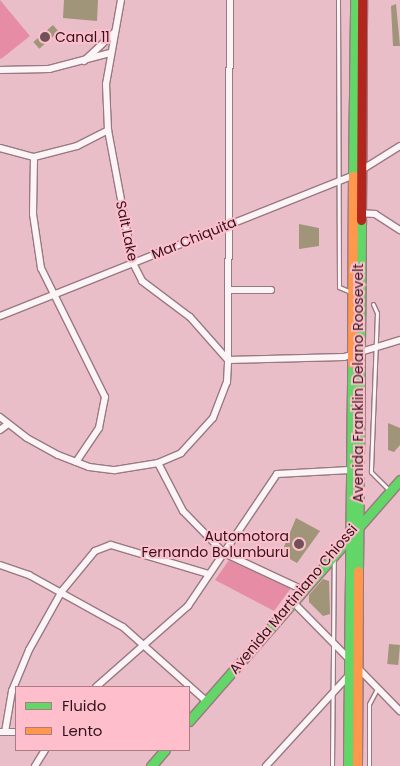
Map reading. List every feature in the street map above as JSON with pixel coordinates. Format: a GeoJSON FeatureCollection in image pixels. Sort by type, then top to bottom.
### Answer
{"type":"FeatureCollection","features":[{"type":"Feature","properties":{"kind":"main road","name":"Avenida Franklin Delano Roosevelt"},"geometry":{"type":"LineString","coordinates":[[348,766],[350,470],[356,213],[352,176],[355,0]]}},
{"type":"Feature","properties":{"kind":"main road","name":"Avenida Franklin Delano Roosevelt"},"geometry":{"type":"LineString","coordinates":[[357,766],[357,524],[351,292],[360,171],[362,0]]}},
{"type":"Feature","properties":{"kind":"main road","name":"Avenida Martiniano Chiossi"},"geometry":{"type":"LineString","coordinates":[[190,720],[350,531],[400,480]]}},
{"type":"Feature","properties":{"kind":"main road"},"geometry":{"type":"LineString","coordinates":[[151,766],[164,751]]}},
{"type":"Feature","properties":{"kind":"street","name":"Salt Lake"},"geometry":{"type":"LineString","coordinates":[[121,0],[110,53],[108,130],[133,263],[142,281],[190,317],[228,360]]}},
{"type":"Feature","properties":{"kind":"street"},"geometry":{"type":"LineString","coordinates":[[0,417],[8,424],[76,462],[109,470],[158,462],[181,453],[213,418],[227,382],[228,360],[230,0]]}},
{"type":"Feature","properties":{"kind":"street"},"geometry":{"type":"LineString","coordinates":[[83,61],[115,32]]}},
{"type":"Feature","properties":{"kind":"street"},"geometry":{"type":"LineString","coordinates":[[96,49],[100,57]]}},
{"type":"Feature","properties":{"kind":"street"},"geometry":{"type":"LineString","coordinates":[[0,70],[49,69],[110,53]]}},
{"type":"Feature","properties":{"kind":"street"},"geometry":{"type":"LineString","coordinates":[[0,148],[34,157],[77,146],[108,130]]}},
{"type":"Feature","properties":{"kind":"street","name":"Mar Chiquita"},"geometry":{"type":"LineString","coordinates":[[0,316],[352,176],[400,146]]}},
{"type":"Feature","properties":{"kind":"street"},"geometry":{"type":"LineString","coordinates":[[34,157],[35,240],[52,295],[91,362],[105,397],[99,428],[76,462]]}},
{"type":"Feature","properties":{"kind":"street"},"geometry":{"type":"LineString","coordinates":[[356,213],[375,214],[400,230]]}},
{"type":"Feature","properties":{"kind":"street"},"geometry":{"type":"LineString","coordinates":[[228,290],[271,290]]}},
{"type":"Feature","properties":{"kind":"street"},"geometry":{"type":"LineString","coordinates":[[228,360],[354,352],[400,340]]}},
{"type":"Feature","properties":{"kind":"street"},"geometry":{"type":"LineString","coordinates":[[0,430],[8,424]]}},
{"type":"Feature","properties":{"kind":"street"},"geometry":{"type":"LineString","coordinates":[[158,462],[183,511],[224,553],[300,589]]}},
{"type":"Feature","properties":{"kind":"street"},"geometry":{"type":"LineString","coordinates":[[97,686],[181,614],[277,474],[350,470]]}},
{"type":"Feature","properties":{"kind":"street"},"geometry":{"type":"LineString","coordinates":[[3,732],[18,674],[62,591],[104,545],[208,574]]}},
{"type":"Feature","properties":{"kind":"street"},"geometry":{"type":"LineString","coordinates":[[0,565],[62,591],[97,609],[145,646],[189,686]]}},
{"type":"Feature","properties":{"kind":"street"},"geometry":{"type":"LineString","coordinates":[[291,600],[400,710]]}},
{"type":"Feature","properties":{"kind":"street"},"geometry":{"type":"LineString","coordinates":[[266,766],[334,689],[349,675]]}},
{"type":"Feature","properties":{"kind":"street"},"geometry":{"type":"LineString","coordinates":[[190,687],[206,702]]}},
{"type":"Feature","properties":{"kind":"street"},"geometry":{"type":"LineString","coordinates":[[35,766],[44,751]]}},
{"type":"Feature","properties":{"kind":"lane","name":"Avenida Franklin Delano Roosevelt"},"geometry":{"type":"LineString","coordinates":[[338,0],[339,287],[351,292]]}},
{"type":"Feature","properties":{"kind":"lane"},"geometry":{"type":"LineString","coordinates":[[373,304],[377,313],[374,346],[371,472],[390,490]]}},
{"type":"Feature","properties":{"kind":"lane"},"geometry":{"type":"LineString","coordinates":[[332,766],[334,551]]}},
{"type":"Feature","properties":{"kind":"lane"},"geometry":{"type":"LineString","coordinates":[[369,766],[369,704],[378,687]]}},
{"type":"Feature","properties":{"kind":"shaded area"},"geometry":{"type":"Polygon","coordinates":[[[0,0],[30,36],[1,59],[0,58],[0,0]]]}},
{"type":"Feature","properties":{"kind":"shaded area"},"geometry":{"type":"Polygon","coordinates":[[[229,560],[291,588],[274,611],[215,580],[229,560]]]}},
{"type":"Feature","properties":{"kind":"building"},"geometry":{"type":"Polygon","coordinates":[[[64,0],[98,0],[97,21],[63,18],[64,0]]]}},
{"type":"Feature","properties":{"kind":"building"},"geometry":{"type":"Polygon","coordinates":[[[396,4],[400,46],[393,46],[391,6],[396,4]]]}},
{"type":"Feature","properties":{"kind":"building","name":"Canal 11"},"geometry":{"type":"Polygon","coordinates":[[[53,25],[59,32],[39,49],[33,42],[53,25]]]}},
{"type":"Feature","properties":{"kind":"building"},"geometry":{"type":"Polygon","coordinates":[[[299,224],[319,228],[319,246],[299,249],[299,224]]]}},
{"type":"Feature","properties":{"kind":"building"},"geometry":{"type":"Polygon","coordinates":[[[388,423],[400,428],[400,445],[394,452],[388,450],[388,423]]]}},
{"type":"Feature","properties":{"kind":"building","name":"Automotora Fernando Bolumburu"},"geometry":{"type":"Polygon","coordinates":[[[296,518],[320,531],[297,563],[281,554],[296,518]]]}},
{"type":"Feature","properties":{"kind":"building"},"geometry":{"type":"Polygon","coordinates":[[[323,579],[329,581],[330,614],[323,616],[309,602],[309,595],[323,579]]]}},
{"type":"Feature","properties":{"kind":"building"},"geometry":{"type":"Polygon","coordinates":[[[389,644],[400,645],[398,665],[387,664],[389,644]]]}},
{"type":"Feature","properties":{"kind":"traffic: fast"},"geometry":{"type":"LineString","coordinates":[[353,176],[355,0]]}},
{"type":"Feature","properties":{"kind":"traffic: fast"},"geometry":{"type":"LineString","coordinates":[[358,571],[361,220]]}},
{"type":"Feature","properties":{"kind":"traffic: fast"},"geometry":{"type":"LineString","coordinates":[[348,766],[352,363]]}},
{"type":"Feature","properties":{"kind":"traffic: fast"},"geometry":{"type":"LineString","coordinates":[[190,720],[400,480]]}},
{"type":"Feature","properties":{"kind":"traffic: fast"},"geometry":{"type":"LineString","coordinates":[[151,766],[164,751]]}},
{"type":"Feature","properties":{"kind":"traffic: slow"},"geometry":{"type":"LineString","coordinates":[[352,363],[353,176]]}},
{"type":"Feature","properties":{"kind":"traffic: slow"},"geometry":{"type":"LineString","coordinates":[[357,766],[358,571]]}},
{"type":"Feature","properties":{"kind":"traffic: jam"},"geometry":{"type":"LineString","coordinates":[[361,220],[362,0]]}},
{"type":"Feature","properties":{"kind":"place","name":"Canal 11"},"geometry":{"type":"Point","coordinates":[45,37]}},
{"type":"Feature","properties":{"kind":"place","name":"Automotora Fernando Bolumburu"},"geometry":{"type":"Point","coordinates":[299,544]}}]}
